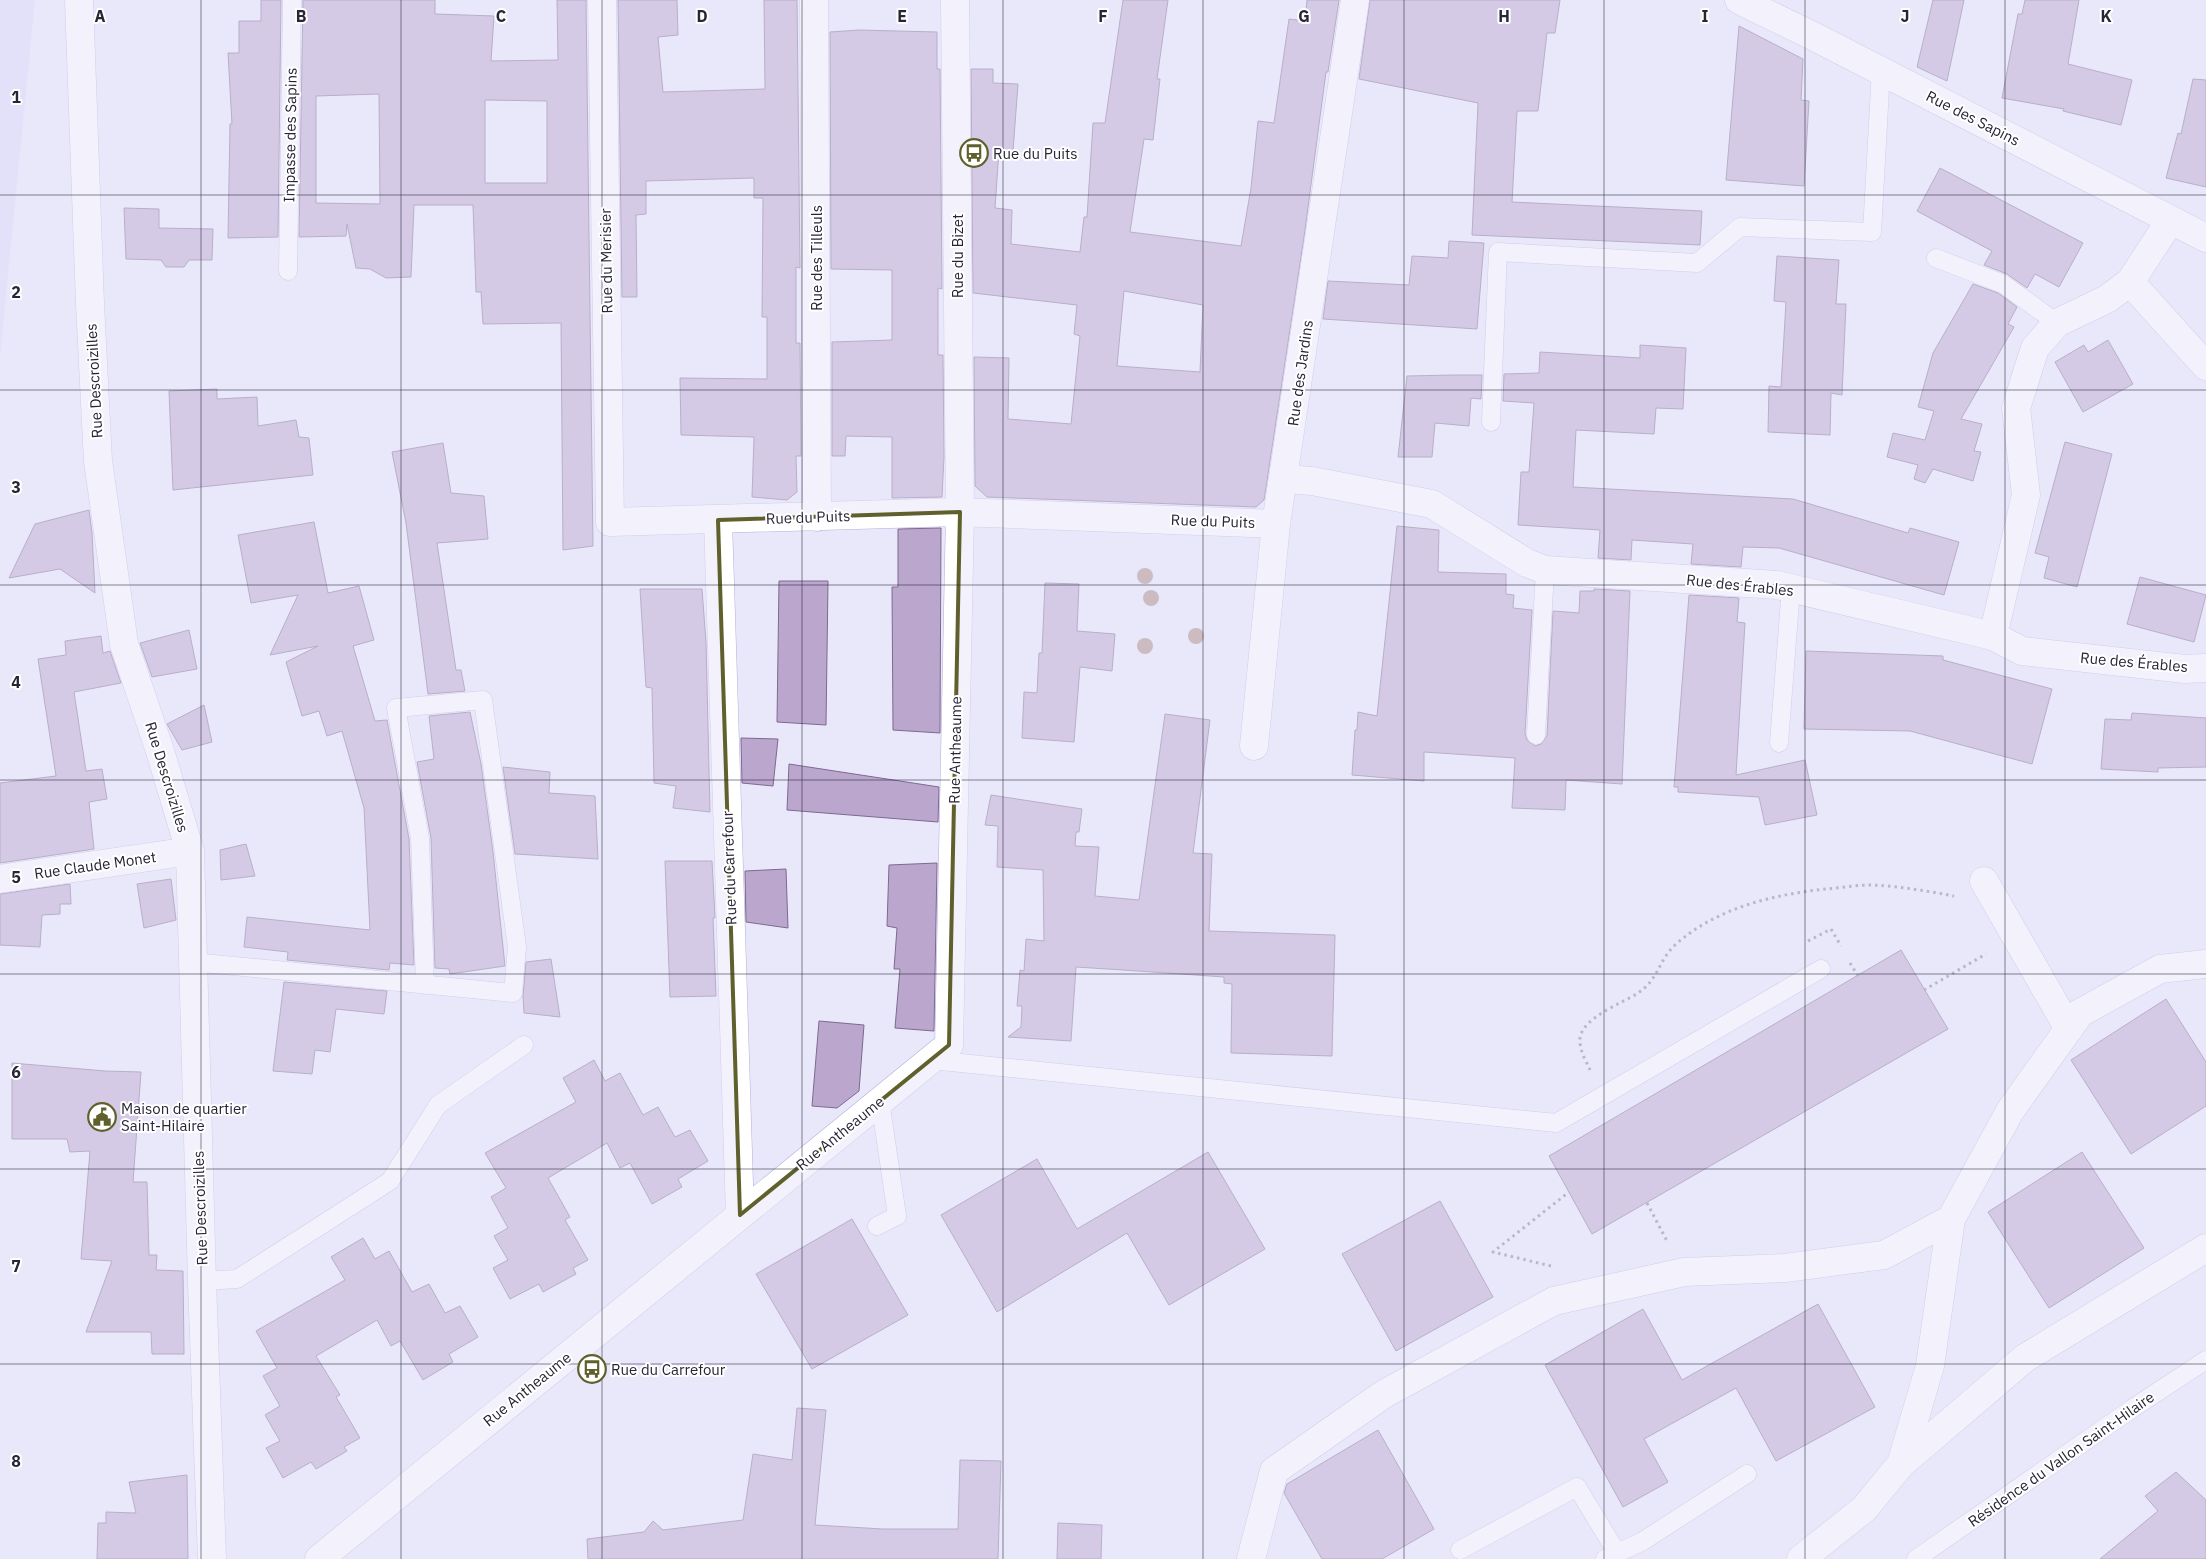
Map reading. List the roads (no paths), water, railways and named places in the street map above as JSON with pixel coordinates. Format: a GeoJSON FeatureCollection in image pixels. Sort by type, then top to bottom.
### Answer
{"type":"FeatureCollection","features":[{"type":"Feature","properties":{"kind":"street","name":"Rue Descroizilles"},"geometry":{"type":"LineString","coordinates":[[79,0],[90,304],[98,461],[124,644],[160,751],[190,852],[212,1559]]}},
{"type":"Feature","properties":{"kind":"street","name":"Rue du Merisier"},"geometry":{"type":"LineString","coordinates":[[602,0],[610,522]]}},
{"type":"Feature","properties":{"kind":"street","name":"Rue des Tilleuls"},"geometry":{"type":"LineString","coordinates":[[814,0],[817,517]]}},
{"type":"Feature","properties":{"kind":"street","name":"Rue du Bizet"},"geometry":{"type":"LineString","coordinates":[[955,0],[960,512]]}},
{"type":"Feature","properties":{"kind":"street","name":"Rue des Jardins"},"geometry":{"type":"LineString","coordinates":[[1254,746],[1276,524],[1355,0]]}},
{"type":"Feature","properties":{"kind":"street","name":"Rue des Sapins"},"geometry":{"type":"LineString","coordinates":[[1739,0],[2193,225]]}},
{"type":"Feature","properties":{"kind":"street"},"geometry":{"type":"LineString","coordinates":[[1993,636],[2026,495],[2016,408],[2035,348],[2057,323],[2106,299],[2130,282],[2193,225]]}},
{"type":"Feature","properties":{"kind":"street"},"geometry":{"type":"LineString","coordinates":[[2130,282],[2206,366]]}},
{"type":"Feature","properties":{"kind":"street","name":"Rue des Érables"},"geometry":{"type":"LineString","coordinates":[[1284,479],[1312,481],[1432,504],[1527,563],[1545,570],[1777,585],[1993,636],[2022,651],[2185,669],[2206,668]]}},
{"type":"Feature","properties":{"kind":"street","name":"Rue du Puits"},"geometry":{"type":"LineString","coordinates":[[610,522],[960,512],[1276,524]]}},
{"type":"Feature","properties":{"kind":"street","name":"Rue Antheaume"},"geometry":{"type":"LineString","coordinates":[[319,1559],[949,1045],[960,512]]}},
{"type":"Feature","properties":{"kind":"street","name":"Rue du Carrefour"},"geometry":{"type":"LineString","coordinates":[[718,520],[740,1215]]}},
{"type":"Feature","properties":{"kind":"street","name":"Rue Claude Monet"},"geometry":{"type":"LineString","coordinates":[[0,879],[190,852]]}},
{"type":"Feature","properties":{"kind":"street"},"geometry":{"type":"LineString","coordinates":[[1984,881],[2069,1029]]}},
{"type":"Feature","properties":{"kind":"street"},"geometry":{"type":"LineString","coordinates":[[1901,1464],[1930,1366],[1951,1219],[2010,1111],[2080,1013],[2160,969],[2206,964]]}},
{"type":"Feature","properties":{"kind":"street"},"geometry":{"type":"LineString","coordinates":[[1251,1559],[1274,1471],[1384,1394],[1554,1301],[1684,1272],[1785,1268],[1884,1255],[1951,1219]]}},
{"type":"Feature","properties":{"kind":"street"},"geometry":{"type":"LineString","coordinates":[[1801,1559],[1864,1509],[1901,1464],[2025,1358],[2206,1248]]}},
{"type":"Feature","properties":{"kind":"lane","name":"Impasse des Sapins"},"geometry":{"type":"LineString","coordinates":[[288,271],[292,0]]}},
{"type":"Feature","properties":{"kind":"lane"},"geometry":{"type":"LineString","coordinates":[[1491,422],[1498,252],[1697,263],[1740,227],[1872,232],[1881,70]]}},
{"type":"Feature","properties":{"kind":"lane"},"geometry":{"type":"LineString","coordinates":[[1936,258],[2003,284],[2057,323]]}},
{"type":"Feature","properties":{"kind":"lane"},"geometry":{"type":"LineString","coordinates":[[1536,735],[1545,570]]}},
{"type":"Feature","properties":{"kind":"lane"},"geometry":{"type":"LineString","coordinates":[[1779,744],[1791,588]]}},
{"type":"Feature","properties":{"kind":"lane"},"geometry":{"type":"LineString","coordinates":[[193,962],[425,985],[513,993],[517,947],[483,700],[396,708],[420,838],[425,985]]}},
{"type":"Feature","properties":{"kind":"lane"},"geometry":{"type":"LineString","coordinates":[[931,1060],[1556,1123],[1821,969]]}},
{"type":"Feature","properties":{"kind":"lane"},"geometry":{"type":"LineString","coordinates":[[202,1281],[236,1279],[390,1181],[438,1105],[524,1045]]}},
{"type":"Feature","properties":{"kind":"lane"},"geometry":{"type":"LineString","coordinates":[[877,1226],[897,1216],[880,1101]]}},
{"type":"Feature","properties":{"kind":"lane","name":"Résidence du Vallon Saint-Hilaire"},"geometry":{"type":"LineString","coordinates":[[1916,1559],[2133,1408],[2206,1360]]}},
{"type":"Feature","properties":{"kind":"lane"},"geometry":{"type":"LineString","coordinates":[[1460,1550],[1577,1487],[1611,1556],[1643,1541],[1747,1474]]}},
{"type":"Feature","properties":{"kind":"place","name":"Rue du Puits"},"geometry":{"type":"Point","coordinates":[974,153]}},
{"type":"Feature","properties":{"kind":"place","name":"Maison de quartier Saint-Hilaire"},"geometry":{"type":"Point","coordinates":[102,1117]}},
{"type":"Feature","properties":{"kind":"place","name":"Rue du Carrefour"},"geometry":{"type":"Point","coordinates":[592,1369]}}]}
